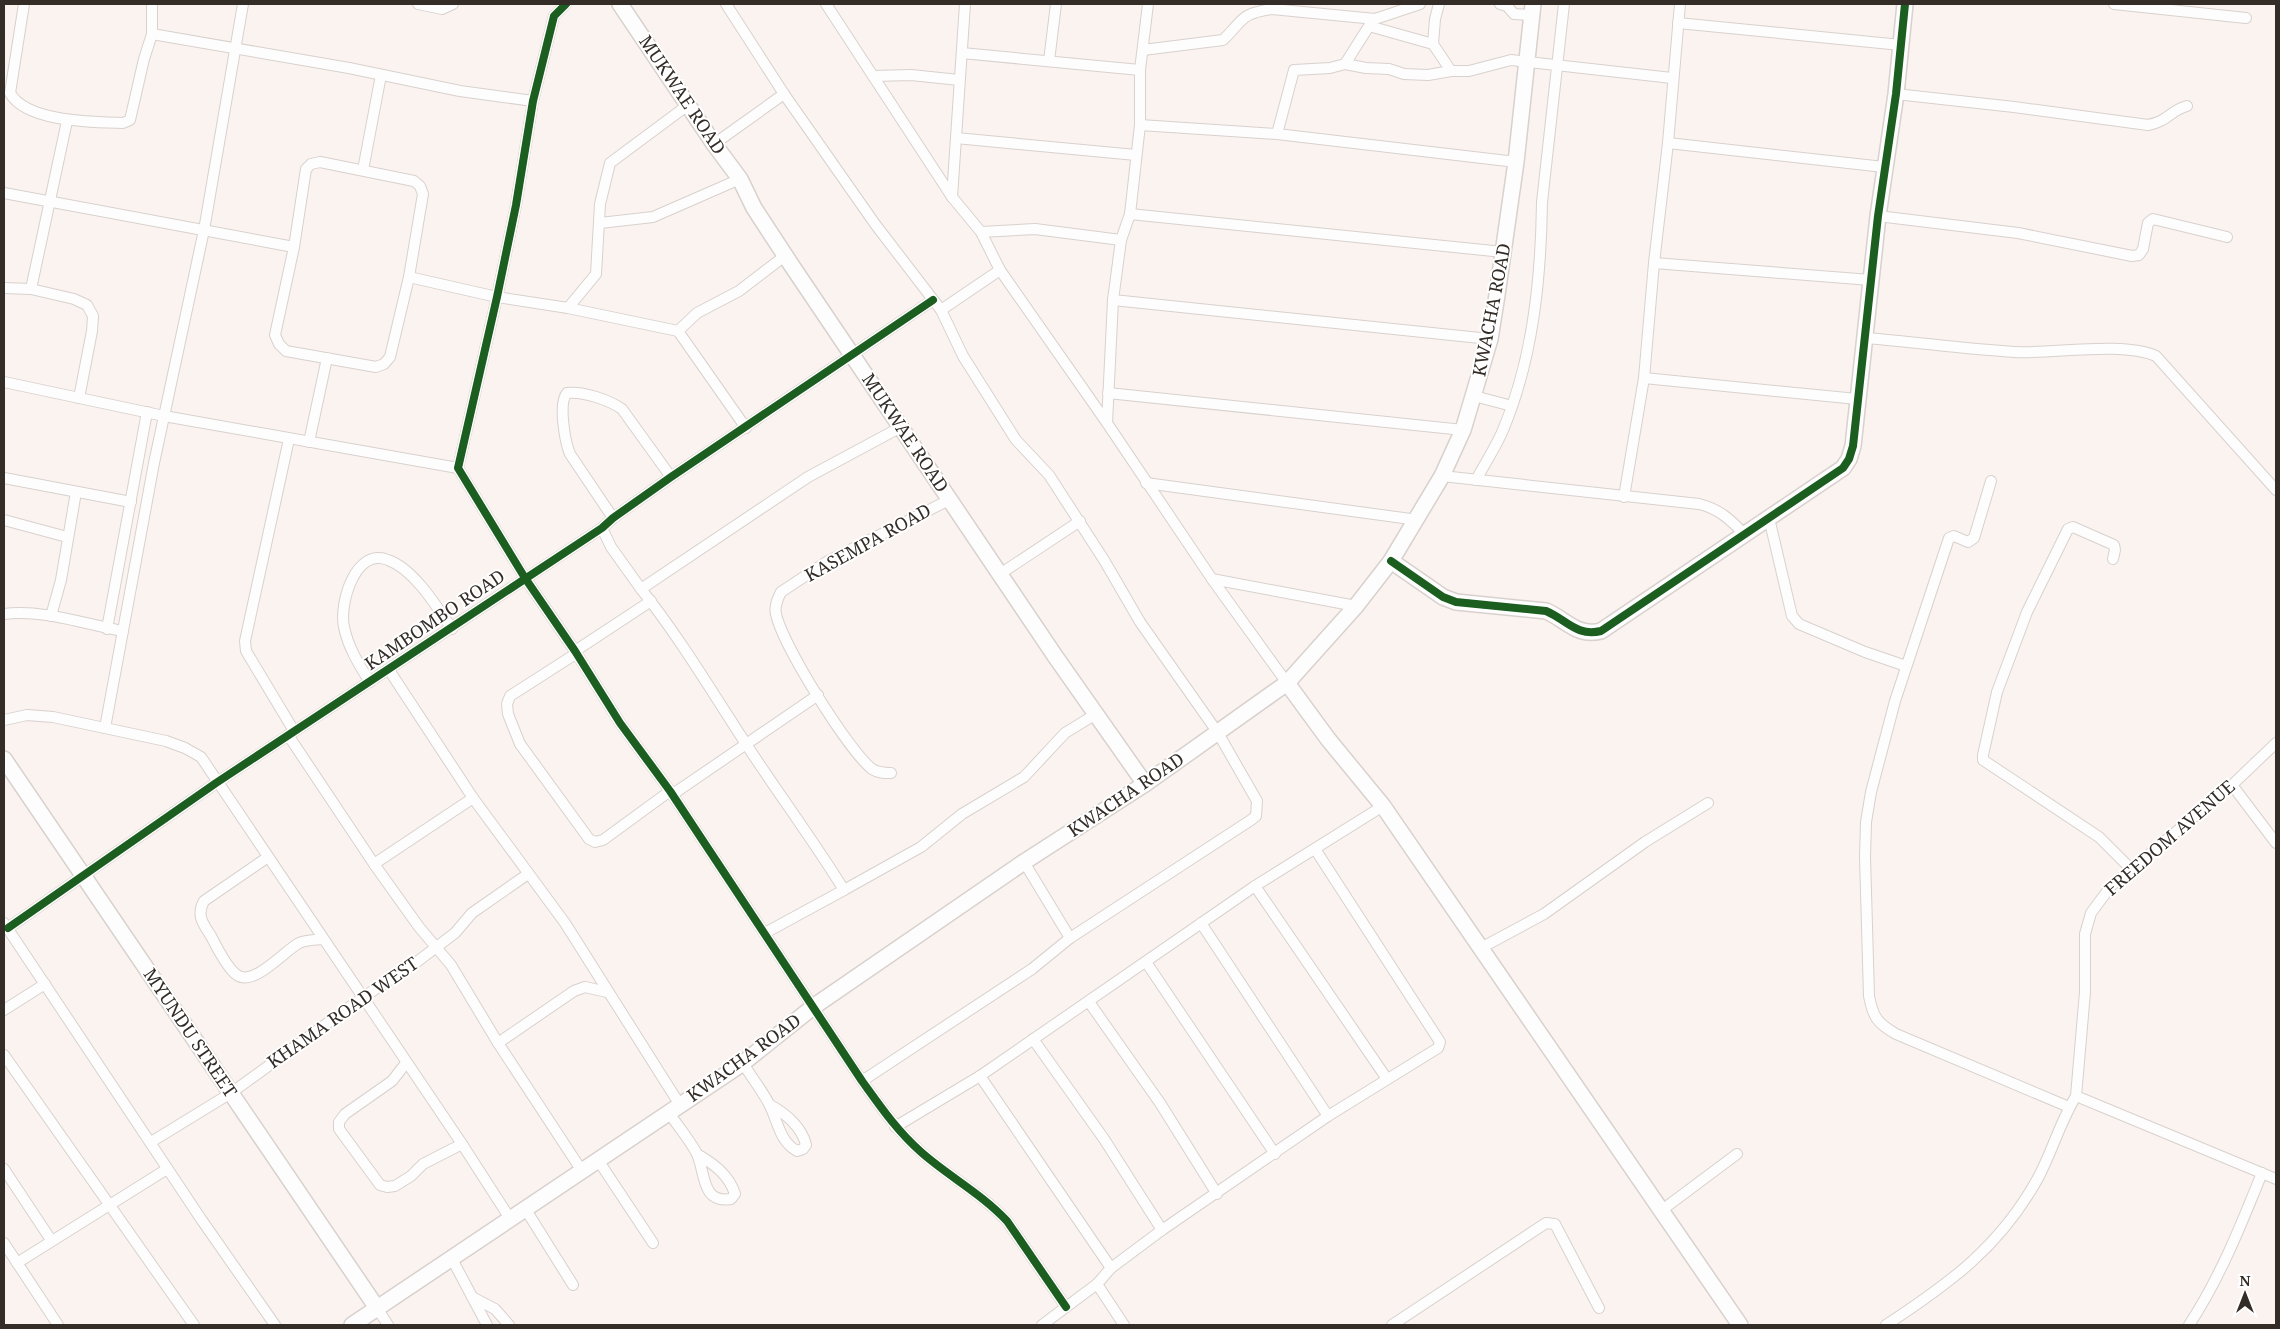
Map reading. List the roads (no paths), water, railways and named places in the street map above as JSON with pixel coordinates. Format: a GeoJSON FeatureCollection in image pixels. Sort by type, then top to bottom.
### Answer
{"type":"FeatureCollection","features":[{"type":"Feature","properties":{"kind":"main road","name":"MUKWAE ROAD"},"geometry":{"type":"LineString","coordinates":[[620,4],[714,144],[740,178],[754,208],[901,427],[1145,784]]}},
{"type":"Feature","properties":{"kind":"main road"},"geometry":{"type":"LineString","coordinates":[[1391,561],[1443,597],[1456,602],[1546,611],[1580,632],[1590,634],[1601,630],[1842,468],[1849,459],[1853,446],[1878,216],[1896,94],[1906,4]]}},
{"type":"Feature","properties":{"kind":"main road","name":"KWACHA ROAD"},"geometry":{"type":"LineString","coordinates":[[352,1325],[743,1064],[813,1007],[1024,862],[1145,784],[1287,683],[1356,606],[1391,561],[1418,520],[1442,476],[1463,430],[1490,339],[1516,162],[1533,9]]}},
{"type":"Feature","properties":{"kind":"main road"},"geometry":{"type":"LineString","coordinates":[[1287,683],[1328,739],[1383,806],[1740,1325]]}},
{"type":"Feature","properties":{"kind":"main road","name":"MYUNDU STREET"},"geometry":{"type":"LineString","coordinates":[[4,759],[376,1308]]}},
{"type":"Feature","properties":{"kind":"street"},"geometry":{"type":"LineString","coordinates":[[24,4],[10,93],[14,100],[22,106],[67,121],[123,124],[130,120],[144,58],[152,34],[152,4]]}},
{"type":"Feature","properties":{"kind":"street"},"geometry":{"type":"LineString","coordinates":[[106,728],[154,463],[204,230],[243,4]]}},
{"type":"Feature","properties":{"kind":"street"},"geometry":{"type":"LineString","coordinates":[[418,4],[442,9],[453,4]]}},
{"type":"Feature","properties":{"kind":"street"},"geometry":{"type":"LineString","coordinates":[[566,4],[554,16],[533,100],[516,205],[498,297],[458,468],[524,578],[576,652],[620,723],[671,793],[765,932],[862,1081],[895,1127],[921,1152],[995,1208],[1007,1221],[1066,1307]]}},
{"type":"Feature","properties":{"kind":"street"},"geometry":{"type":"LineString","coordinates":[[726,4],[784,94],[874,224],[941,310],[963,356],[1011,433],[1036,464],[1049,475],[1080,522],[1140,622],[1218,733],[1257,801],[1256,816],[1070,938],[1032,969],[862,1081]]}},
{"type":"Feature","properties":{"kind":"street"},"geometry":{"type":"LineString","coordinates":[[826,4],[952,197],[981,232],[1000,270],[1107,423],[1212,579],[1287,683]]}},
{"type":"Feature","properties":{"kind":"street"},"geometry":{"type":"LineString","coordinates":[[952,197],[962,53],[963,4]]}},
{"type":"Feature","properties":{"kind":"street"},"geometry":{"type":"LineString","coordinates":[[1049,61],[1056,4]]}},
{"type":"Feature","properties":{"kind":"street"},"geometry":{"type":"LineString","coordinates":[[1107,423],[1113,300],[1121,240],[1130,214],[1140,125],[1140,70],[1148,4]]}},
{"type":"Feature","properties":{"kind":"street"},"geometry":{"type":"LineString","coordinates":[[1345,64],[1369,26],[1374,22],[1420,4]]}},
{"type":"Feature","properties":{"kind":"street"},"geometry":{"type":"LineString","coordinates":[[1433,44],[1438,4]]}},
{"type":"Feature","properties":{"kind":"street"},"geometry":{"type":"LineString","coordinates":[[1500,4],[1507,6],[1514,14],[1533,9]]}},
{"type":"Feature","properties":{"kind":"street"},"geometry":{"type":"LineString","coordinates":[[1476,480],[1502,431],[1512,406],[1525,359],[1534,313],[1542,235],[1542,202],[1564,4]]}},
{"type":"Feature","properties":{"kind":"street"},"geometry":{"type":"LineString","coordinates":[[1624,497],[1644,378],[1680,4]]}},
{"type":"Feature","properties":{"kind":"street"},"geometry":{"type":"LineString","coordinates":[[2114,4],[2246,18]]}},
{"type":"Feature","properties":{"kind":"street"},"geometry":{"type":"LineString","coordinates":[[1142,50],[1223,40],[1242,18],[1256,11],[1272,9],[1374,22],[1433,44],[1451,71]]}},
{"type":"Feature","properties":{"kind":"street"},"geometry":{"type":"LineString","coordinates":[[1678,23],[1901,45]]}},
{"type":"Feature","properties":{"kind":"street"},"geometry":{"type":"LineString","coordinates":[[152,34],[460,91],[533,100]]}},
{"type":"Feature","properties":{"kind":"street"},"geometry":{"type":"LineString","coordinates":[[962,53],[1140,70]]}},
{"type":"Feature","properties":{"kind":"street"},"geometry":{"type":"LineString","coordinates":[[1277,134],[1294,70],[1330,68],[1345,64],[1366,68],[1389,69],[1404,74],[1428,75],[1451,71],[1469,71],[1507,60],[1526,60],[1558,66],[1672,78]]}},
{"type":"Feature","properties":{"kind":"street"},"geometry":{"type":"LineString","coordinates":[[363,170],[381,75]]}},
{"type":"Feature","properties":{"kind":"street"},"geometry":{"type":"LineString","coordinates":[[873,76],[911,75],[959,80]]}},
{"type":"Feature","properties":{"kind":"street"},"geometry":{"type":"LineString","coordinates":[[714,144],[784,94]]}},
{"type":"Feature","properties":{"kind":"street"},"geometry":{"type":"LineString","coordinates":[[1896,94],[2014,107],[2148,125],[2164,121],[2175,110],[2187,106]]}},
{"type":"Feature","properties":{"kind":"street"},"geometry":{"type":"LineString","coordinates":[[568,308],[596,274],[600,204],[608,168],[613,159],[688,105]]}},
{"type":"Feature","properties":{"kind":"street"},"geometry":{"type":"LineString","coordinates":[[31,289],[67,121]]}},
{"type":"Feature","properties":{"kind":"street"},"geometry":{"type":"LineString","coordinates":[[1140,125],[1277,134],[1516,162]]}},
{"type":"Feature","properties":{"kind":"street"},"geometry":{"type":"LineString","coordinates":[[956,138],[1136,155]]}},
{"type":"Feature","properties":{"kind":"street"},"geometry":{"type":"LineString","coordinates":[[1668,143],[1884,168]]}},
{"type":"Feature","properties":{"kind":"street"},"geometry":{"type":"LineString","coordinates":[[320,162],[363,170],[414,181],[420,186],[423,194],[409,276],[390,357],[384,364],[376,367],[327,358],[286,350],[279,344],[276,335],[294,247],[306,169],[311,164],[320,162]]}},
{"type":"Feature","properties":{"kind":"street"},"geometry":{"type":"LineString","coordinates":[[600,223],[653,217],[740,178]]}},
{"type":"Feature","properties":{"kind":"street"},"geometry":{"type":"LineString","coordinates":[[4,193],[294,247]]}},
{"type":"Feature","properties":{"kind":"street"},"geometry":{"type":"LineString","coordinates":[[1130,214],[1503,252]]}},
{"type":"Feature","properties":{"kind":"street"},"geometry":{"type":"LineString","coordinates":[[1878,216],[2018,233],[2132,256],[2139,254],[2143,249],[2148,222],[2153,219],[2227,237]]}},
{"type":"Feature","properties":{"kind":"street"},"geometry":{"type":"LineString","coordinates":[[981,232],[1036,229],[1121,240]]}},
{"type":"Feature","properties":{"kind":"street"},"geometry":{"type":"LineString","coordinates":[[678,331],[697,313],[739,291],[786,255]]}},
{"type":"Feature","properties":{"kind":"street"},"geometry":{"type":"LineString","coordinates":[[1654,263],[1871,280]]}},
{"type":"Feature","properties":{"kind":"street"},"geometry":{"type":"LineString","coordinates":[[941,310],[1000,270]]}},
{"type":"Feature","properties":{"kind":"street"},"geometry":{"type":"LineString","coordinates":[[409,276],[498,297],[568,308],[678,331],[746,428]]}},
{"type":"Feature","properties":{"kind":"street"},"geometry":{"type":"LineString","coordinates":[[4,288],[31,289],[74,299],[87,306],[93,316],[92,331],[79,398]]}},
{"type":"Feature","properties":{"kind":"street","name":"KAMBOMBO ROAD"},"geometry":{"type":"LineString","coordinates":[[6,925],[291,733],[602,528],[612,518],[933,300]]}},
{"type":"Feature","properties":{"kind":"street"},"geometry":{"type":"LineString","coordinates":[[1113,300],[1490,339]]}},
{"type":"Feature","properties":{"kind":"street"},"geometry":{"type":"LineString","coordinates":[[1866,338],[2016,352],[2107,349],[2149,352],[2156,356],[2276,490]]}},
{"type":"Feature","properties":{"kind":"street"},"geometry":{"type":"LineString","coordinates":[[309,442],[327,358]]}},
{"type":"Feature","properties":{"kind":"street"},"geometry":{"type":"LineString","coordinates":[[1644,378],[1857,399]]}},
{"type":"Feature","properties":{"kind":"street"},"geometry":{"type":"LineString","coordinates":[[4,382],[164,416],[458,468]]}},
{"type":"Feature","properties":{"kind":"street"},"geometry":{"type":"LineString","coordinates":[[612,518],[570,454],[566,444],[562,405],[567,393],[615,404],[622,409],[671,478]]}},
{"type":"Feature","properties":{"kind":"street"},"geometry":{"type":"LineString","coordinates":[[1108,393],[1463,430]]}},
{"type":"Feature","properties":{"kind":"street"},"geometry":{"type":"LineString","coordinates":[[1474,396],[1512,406]]}},
{"type":"Feature","properties":{"kind":"street"},"geometry":{"type":"LineString","coordinates":[[107,628],[147,412]]}},
{"type":"Feature","properties":{"kind":"street"},"geometry":{"type":"LineString","coordinates":[[641,589],[808,477],[901,427]]}},
{"type":"Feature","properties":{"kind":"street"},"geometry":{"type":"LineString","coordinates":[[289,439],[245,641],[246,651],[291,733],[374,864],[416,922],[452,965],[498,1043],[582,1171]]}},
{"type":"Feature","properties":{"kind":"street"},"geometry":{"type":"LineString","coordinates":[[138,460],[154,463]]}},
{"type":"Feature","properties":{"kind":"street"},"geometry":{"type":"LineString","coordinates":[[1442,476],[1699,504],[1714,508],[1724,514],[1744,534]]}},
{"type":"Feature","properties":{"kind":"street"},"geometry":{"type":"LineString","coordinates":[[4,478],[131,502]]}},
{"type":"Feature","properties":{"kind":"street"},"geometry":{"type":"LineString","coordinates":[[1991,481],[1974,538],[1968,542],[1954,536],[1949,538],[1906,666],[1876,767],[1866,822],[1868,971],[1872,1012],[1880,1023],[1896,1034],[2069,1107]]}},
{"type":"Feature","properties":{"kind":"street"},"geometry":{"type":"LineString","coordinates":[[1146,483],[1418,520]]}},
{"type":"Feature","properties":{"kind":"street"},"geometry":{"type":"LineString","coordinates":[[51,616],[61,580],[76,492]]}},
{"type":"Feature","properties":{"kind":"street","name":"KASEMPA ROAD"},"geometry":{"type":"LineString","coordinates":[[891,773],[882,773],[873,769],[853,746],[802,671],[778,622],[775,611],[782,592],[828,561],[951,499]]}},
{"type":"Feature","properties":{"kind":"street"},"geometry":{"type":"LineString","coordinates":[[1769,518],[1792,616],[1799,624],[1865,652],[1906,666]]}},
{"type":"Feature","properties":{"kind":"street"},"geometry":{"type":"LineString","coordinates":[[4,520],[68,537]]}},
{"type":"Feature","properties":{"kind":"street"},"geometry":{"type":"LineString","coordinates":[[1000,574],[1080,522]]}},
{"type":"Feature","properties":{"kind":"street"},"geometry":{"type":"LineString","coordinates":[[2114,559],[2114,545],[2072,527],[2068,529],[2027,612],[1997,692],[1983,755],[1984,760],[2099,837],[2132,870]]}},
{"type":"Feature","properties":{"kind":"street"},"geometry":{"type":"LineString","coordinates":[[602,528],[612,547],[695,664],[745,743],[821,853],[844,890]]}},
{"type":"Feature","properties":{"kind":"street"},"geometry":{"type":"LineString","coordinates":[[370,682],[358,663],[343,626],[343,610],[350,587],[356,571],[364,561],[373,557],[388,560],[406,572],[425,590],[452,628]]}},
{"type":"Feature","properties":{"kind":"street"},"geometry":{"type":"LineString","coordinates":[[1212,579],[1356,606]]}},
{"type":"Feature","properties":{"kind":"street"},"geometry":{"type":"LineString","coordinates":[[651,601],[510,696],[507,704],[508,714],[520,744],[589,839],[595,842],[603,840],[818,695]]}},
{"type":"Feature","properties":{"kind":"street"},"geometry":{"type":"LineString","coordinates":[[4,614],[16,613],[51,616],[123,632]]}},
{"type":"Feature","properties":{"kind":"street"},"geometry":{"type":"LineString","coordinates":[[389,670],[473,798],[565,923],[674,1109],[697,1154],[705,1183],[712,1196],[718,1200],[732,1199],[735,1194],[724,1174],[713,1163],[697,1154]]}},
{"type":"Feature","properties":{"kind":"street"},"geometry":{"type":"LineString","coordinates":[[765,932],[921,847],[962,814],[1024,777],[1065,733],[1096,714]]}},
{"type":"Feature","properties":{"kind":"street"},"geometry":{"type":"LineString","coordinates":[[4,720],[28,715],[106,728],[166,741],[201,757],[216,783],[268,856],[511,1220]]}},
{"type":"Feature","properties":{"kind":"street","name":"FREEDOM AVENUE"},"geometry":{"type":"LineString","coordinates":[[1886,1325],[1939,1291],[1970,1266],[1998,1236],[2024,1201],[2039,1176],[2069,1107],[2076,1096],[2085,992],[2086,934],[2091,913],[2101,898],[2111,886],[2232,785],[2276,743]]}},
{"type":"Feature","properties":{"kind":"street"},"geometry":{"type":"LineString","coordinates":[[2232,785],[2276,844]]}},
{"type":"Feature","properties":{"kind":"street"},"geometry":{"type":"LineString","coordinates":[[374,864],[473,798]]}},
{"type":"Feature","properties":{"kind":"street"},"geometry":{"type":"LineString","coordinates":[[1481,948],[1544,914],[1645,842],[1708,802]]}},
{"type":"Feature","properties":{"kind":"street"},"geometry":{"type":"LineString","coordinates":[[895,1127],[980,1076],[1255,886],[1383,806]]}},
{"type":"Feature","properties":{"kind":"street"},"geometry":{"type":"LineString","coordinates":[[1042,1325],[1097,1284],[1111,1268],[1162,1230],[1328,1116],[1438,1048],[1440,1042],[1315,849]]}},
{"type":"Feature","properties":{"kind":"street"},"geometry":{"type":"LineString","coordinates":[[268,856],[204,901],[200,909],[200,919],[217,947],[236,975],[245,978],[255,976],[298,944],[322,939]]}},
{"type":"Feature","properties":{"kind":"street"},"geometry":{"type":"LineString","coordinates":[[1024,862],[1070,938]]}},
{"type":"Feature","properties":{"kind":"street","name":"KHAMA ROAD WEST"},"geometry":{"type":"LineString","coordinates":[[151,1142],[231,1092],[362,998],[414,964],[455,932],[472,913],[528,874]]}},
{"type":"Feature","properties":{"kind":"street"},"geometry":{"type":"LineString","coordinates":[[1255,886],[1387,1079]]}},
{"type":"Feature","properties":{"kind":"street"},"geometry":{"type":"LineString","coordinates":[[1201,923],[1328,1116]]}},
{"type":"Feature","properties":{"kind":"street"},"geometry":{"type":"LineString","coordinates":[[6,925],[151,1142],[167,1169],[275,1325]]}},
{"type":"Feature","properties":{"kind":"street"},"geometry":{"type":"LineString","coordinates":[[1146,962],[1275,1154]]}},
{"type":"Feature","properties":{"kind":"street"},"geometry":{"type":"LineString","coordinates":[[4,1010],[45,984]]}},
{"type":"Feature","properties":{"kind":"street"},"geometry":{"type":"LineString","coordinates":[[498,1043],[574,991],[584,988],[607,992]]}},
{"type":"Feature","properties":{"kind":"street"},"geometry":{"type":"LineString","coordinates":[[1089,1002],[1160,1103],[1217,1194]]}},
{"type":"Feature","properties":{"kind":"street"},"geometry":{"type":"LineString","coordinates":[[1033,1039],[1104,1139],[1162,1230]]}},
{"type":"Feature","properties":{"kind":"street"},"geometry":{"type":"LineString","coordinates":[[4,1054],[194,1325]]}},
{"type":"Feature","properties":{"kind":"street"},"geometry":{"type":"LineString","coordinates":[[406,1062],[392,1081],[346,1114],[339,1122],[339,1129],[380,1185],[387,1187],[395,1186],[423,1164],[462,1144]]}},
{"type":"Feature","properties":{"kind":"street"},"geometry":{"type":"LineString","coordinates":[[743,1064],[770,1105]]}},
{"type":"Feature","properties":{"kind":"street"},"geometry":{"type":"LineString","coordinates":[[980,1076],[1084,1225],[1111,1268]]}},
{"type":"Feature","properties":{"kind":"street"},"geometry":{"type":"LineString","coordinates":[[2076,1096],[2276,1179]]}},
{"type":"Feature","properties":{"kind":"street"},"geometry":{"type":"LineString","coordinates":[[1662,1210],[1737,1154]]}},
{"type":"Feature","properties":{"kind":"street"},"geometry":{"type":"LineString","coordinates":[[598,1160],[653,1243]]}},
{"type":"Feature","properties":{"kind":"street"},"geometry":{"type":"LineString","coordinates":[[4,1169],[51,1240]]}},
{"type":"Feature","properties":{"kind":"street"},"geometry":{"type":"LineString","coordinates":[[17,1263],[167,1169]]}},
{"type":"Feature","properties":{"kind":"street"},"geometry":{"type":"LineString","coordinates":[[2189,1325],[2204,1302],[2243,1221],[2262,1173]]}},
{"type":"Feature","properties":{"kind":"street"},"geometry":{"type":"LineString","coordinates":[[526,1210],[573,1285]]}},
{"type":"Feature","properties":{"kind":"street"},"geometry":{"type":"LineString","coordinates":[[1392,1325],[1546,1223],[1555,1224],[1599,1308]]}},
{"type":"Feature","properties":{"kind":"street"},"geometry":{"type":"LineString","coordinates":[[4,1242],[58,1325]]}},
{"type":"Feature","properties":{"kind":"street"},"geometry":{"type":"LineString","coordinates":[[452,1258],[487,1325]]}},
{"type":"Feature","properties":{"kind":"street"},"geometry":{"type":"LineString","coordinates":[[1097,1284],[1124,1325]]}},
{"type":"Feature","properties":{"kind":"street"},"geometry":{"type":"LineString","coordinates":[[472,1297],[495,1309],[509,1325]]}},
{"type":"Feature","properties":{"kind":"street"},"geometry":{"type":"LineString","coordinates":[[376,1308],[388,1325]]}}]}
